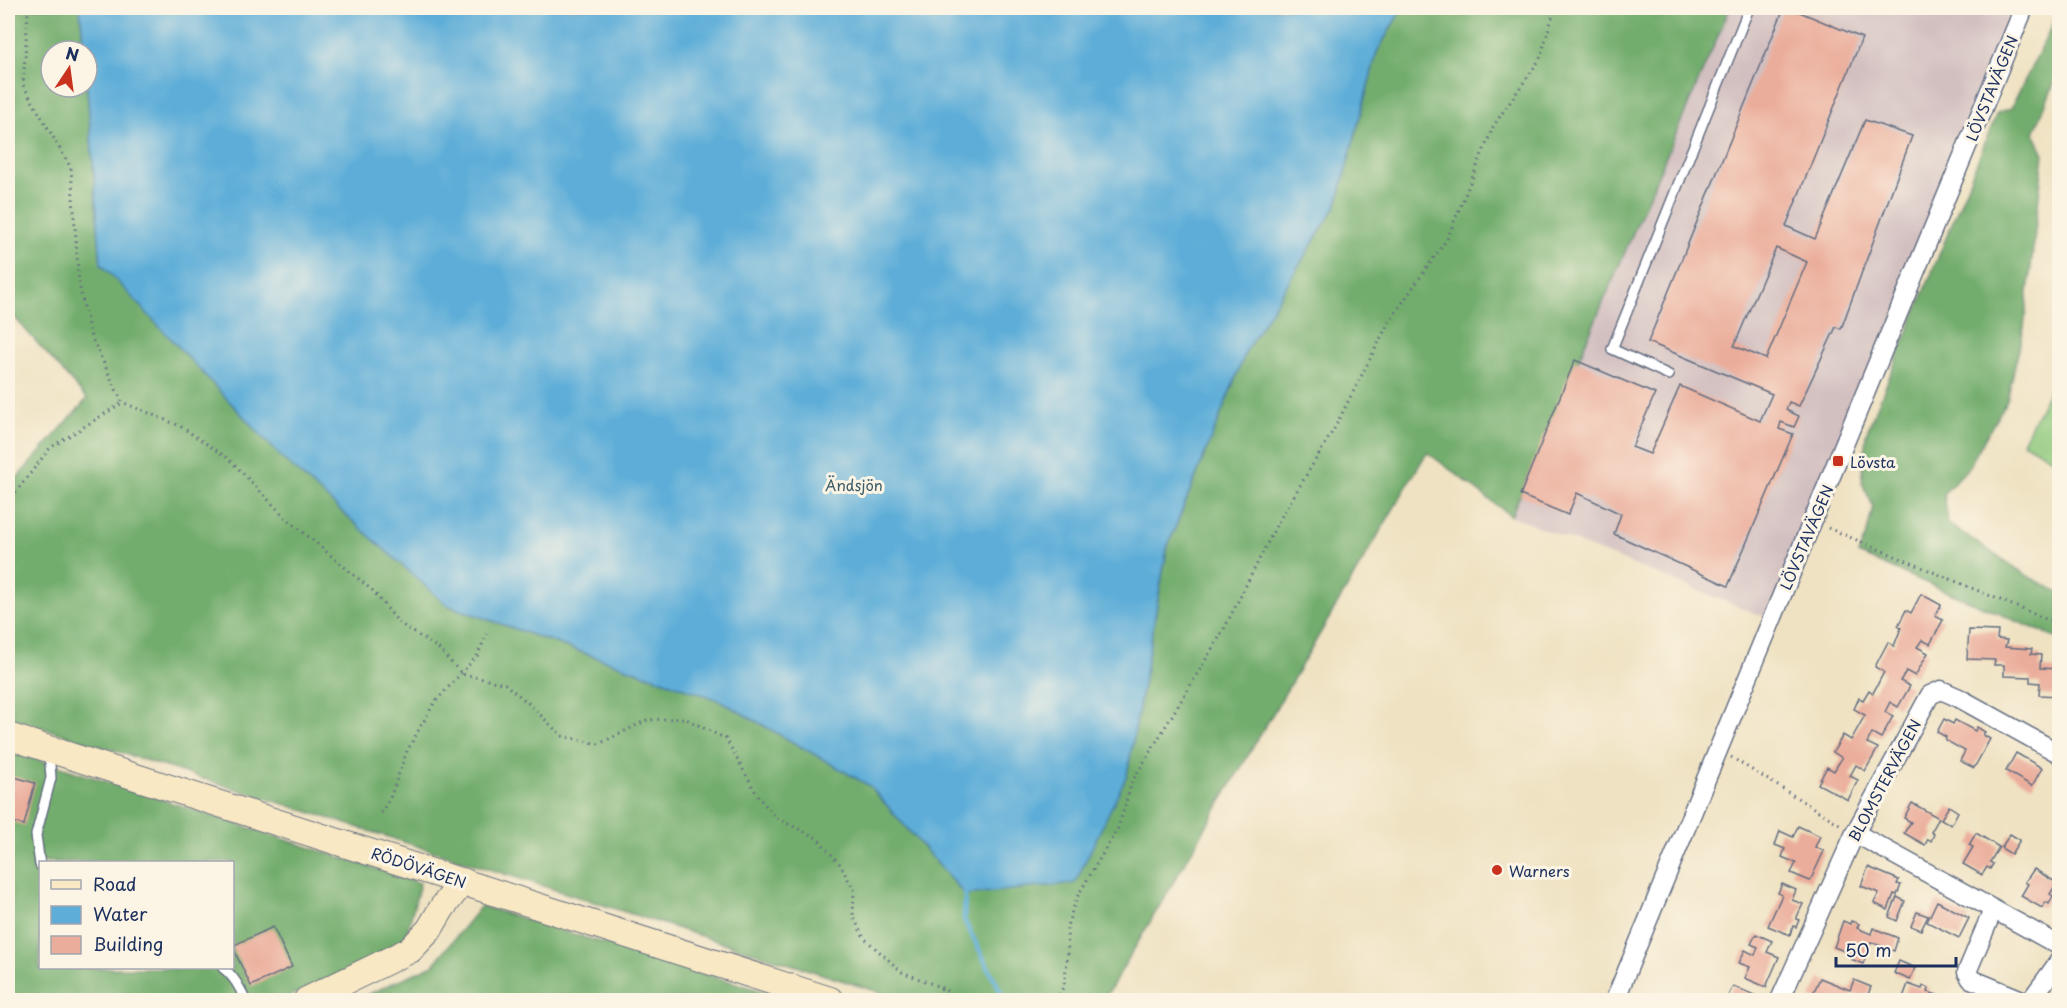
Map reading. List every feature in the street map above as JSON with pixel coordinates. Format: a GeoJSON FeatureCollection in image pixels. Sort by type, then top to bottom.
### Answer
{"type":"FeatureCollection","features":[{"type":"Feature","properties":{"kind":"main road","name":"RÖDÖVÄGEN"},"geometry":{"type":"LineString","coordinates":[[8,736],[830,1000]]}},
{"type":"Feature","properties":{"kind":"main road"},"geometry":{"type":"LineString","coordinates":[[307,1000],[410,950],[429,930],[442,908],[463,881]]}},
{"type":"Feature","properties":{"kind":"street","name":"LÖVSTAVÄGEN"},"geometry":{"type":"LineString","coordinates":[[1615,1000],[2024,8]]}},
{"type":"Feature","properties":{"kind":"street","name":"BLOMSTERVÄGEN"},"geometry":{"type":"LineString","coordinates":[[1780,1000],[1855,833],[1930,695],[1941,690],[1959,698],[2060,754]]}},
{"type":"Feature","properties":{"kind":"street"},"geometry":{"type":"LineString","coordinates":[[1855,833],[2060,946]]}},
{"type":"Feature","properties":{"kind":"street"},"geometry":{"type":"LineString","coordinates":[[1993,910],[1967,972],[1971,979],[2022,1000]]}},
{"type":"Feature","properties":{"kind":"street"},"geometry":{"type":"LineString","coordinates":[[2031,1000],[2060,960]]}},
{"type":"Feature","properties":{"kind":"lane"},"geometry":{"type":"LineString","coordinates":[[1669,375],[1612,349],[1749,8]]}},
{"type":"Feature","properties":{"kind":"lane"},"geometry":{"type":"LineString","coordinates":[[39,861],[36,835],[51,778],[48,749]]}},
{"type":"Feature","properties":{"kind":"lane"},"geometry":{"type":"LineString","coordinates":[[226,969],[245,1000]]}},
{"type":"Feature","properties":{"kind":"path"},"geometry":{"type":"LineString","coordinates":[[26,8],[28,12],[23,85],[71,168],[79,284],[90,334],[122,402],[180,426],[229,459],[285,517],[373,591],[399,623],[438,648],[462,674],[505,684],[562,736],[599,744],[647,720],[684,718],[726,740],[759,798],[778,819],[818,838],[839,863],[854,890],[853,916],[864,938],[902,972],[940,987],[962,1000]]}},
{"type":"Feature","properties":{"kind":"path"},"geometry":{"type":"LineString","coordinates":[[1056,1000],[1064,986],[1068,952],[1067,926],[1073,907],[1118,828],[1132,782],[1223,631],[1277,524],[1334,429],[1389,322],[1447,239],[1494,125],[1540,59],[1555,8]]}},
{"type":"Feature","properties":{"kind":"path"},"geometry":{"type":"LineString","coordinates":[[8,502],[50,448],[122,402]]}},
{"type":"Feature","properties":{"kind":"path"},"geometry":{"type":"LineString","coordinates":[[1813,521],[2060,625]]}},
{"type":"Feature","properties":{"kind":"path"},"geometry":{"type":"LineString","coordinates":[[381,813],[390,798],[407,752],[434,703],[477,656],[487,634]]}},
{"type":"Feature","properties":{"kind":"path"},"geometry":{"type":"LineString","coordinates":[[1718,749],[1855,833]]}},
{"type":"Feature","properties":{"kind":"path"},"geometry":{"type":"LineString","coordinates":[[940,987],[945,1000]]}},
{"type":"Feature","properties":{"kind":"shaded area"},"geometry":{"type":"Polygon","coordinates":[[[1730,8],[2024,8],[1772,620],[1511,516],[1730,8]]]}},
{"type":"Feature","properties":{"kind":"green space"},"geometry":{"type":"Polygon","coordinates":[[[8,8],[80,8],[83,39],[39,39],[39,99],[88,99],[101,264],[447,605],[719,700],[870,786],[965,895],[1127,775],[1167,548],[1247,349],[1337,204],[1377,52],[1402,8],[1730,8],[1511,516],[1427,452],[1104,1000],[904,1000],[8,717],[8,488],[87,399],[8,310],[8,8]]]}},
{"type":"Feature","properties":{"kind":"green space"},"geometry":{"type":"Polygon","coordinates":[[[2059,12],[2059,71],[2034,133],[2044,154],[2024,327],[2007,400],[1968,468],[1944,493],[1948,524],[2031,578],[2059,592],[2059,639],[1858,554],[1867,533],[1873,506],[1862,483],[1866,434],[1997,113],[2011,108],[2059,12]]]}},
{"type":"Feature","properties":{"kind":"green space"},"geometry":{"type":"Polygon","coordinates":[[[2059,371],[2059,463],[2023,442],[2059,371]]]}},
{"type":"Feature","properties":{"kind":"green space"},"geometry":{"type":"Polygon","coordinates":[[[8,750],[420,883],[404,944],[282,1000],[8,1000],[8,750]]]}},
{"type":"Feature","properties":{"kind":"green space"},"geometry":{"type":"Polygon","coordinates":[[[481,906],[792,1000],[356,1000],[433,965],[481,906]]]}},
{"type":"Feature","properties":{"kind":"water","name":"Ändsjön"},"geometry":{"type":"Polygon","coordinates":[[[80,8],[1402,8],[1377,52],[1337,204],[1247,349],[1167,548],[1127,775],[1075,883],[965,895],[870,786],[719,700],[447,605],[284,460],[101,264],[88,99],[99,99],[99,39],[83,39],[80,8]]]}},
{"type":"Feature","properties":{"kind":"building"},"geometry":{"type":"Polygon","coordinates":[[[1784,8],[1790,8],[1862,38],[1786,226],[1815,239],[1865,120],[1912,136],[1841,329],[1836,327],[1799,406],[1789,402],[1786,410],[1799,416],[1794,427],[1781,422],[1779,429],[1793,434],[1728,586],[1614,534],[1621,514],[1577,493],[1568,515],[1520,495],[1575,360],[1655,394],[1632,447],[1650,454],[1680,386],[1760,421],[1772,394],[1648,342],[1784,8]],[[1776,248],[1734,346],[1766,359],[1807,262],[1776,248]]]}},
{"type":"Feature","properties":{"kind":"building"},"geometry":{"type":"Polygon","coordinates":[[[1921,594],[1941,605],[1935,616],[1943,620],[1930,644],[1922,640],[1917,647],[1928,653],[1915,676],[1906,671],[1900,681],[1910,686],[1898,707],[1890,702],[1885,712],[1893,716],[1881,738],[1872,733],[1867,743],[1878,748],[1865,771],[1856,765],[1850,776],[1858,780],[1848,800],[1818,784],[1827,767],[1834,771],[1842,758],[1833,752],[1843,735],[1851,740],[1865,715],[1854,709],[1859,698],[1863,700],[1869,690],[1873,693],[1884,672],[1875,667],[1888,642],[1894,646],[1901,628],[1898,626],[1906,610],[1911,613],[1921,594]]]}},
{"type":"Feature","properties":{"kind":"building"},"geometry":{"type":"Polygon","coordinates":[[[1969,630],[1998,631],[1997,639],[2007,640],[2005,647],[2032,649],[2031,654],[2041,655],[2040,668],[2060,669],[2060,696],[2039,695],[2040,683],[2030,682],[2030,677],[2004,676],[2004,665],[1994,665],[1995,660],[1967,659],[1969,630]]]}},
{"type":"Feature","properties":{"kind":"building"},"geometry":{"type":"Polygon","coordinates":[[[1944,719],[1953,724],[1955,720],[1975,731],[1977,727],[1985,732],[1983,735],[1990,739],[1974,768],[1960,761],[1965,751],[1945,740],[1946,737],[1937,732],[1944,719]]]}},
{"type":"Feature","properties":{"kind":"building"},"geometry":{"type":"Polygon","coordinates":[[[2016,753],[2042,768],[2032,786],[2006,771],[2016,753]]]}},
{"type":"Feature","properties":{"kind":"building"},"geometry":{"type":"Polygon","coordinates":[[[8,775],[35,783],[24,825],[8,821],[8,775]]]}},
{"type":"Feature","properties":{"kind":"building"},"geometry":{"type":"Polygon","coordinates":[[[1912,803],[1939,818],[1931,832],[1934,834],[1931,841],[1928,839],[1925,845],[1904,833],[1911,822],[1904,818],[1912,803]]]}},
{"type":"Feature","properties":{"kind":"building"},"geometry":{"type":"Polygon","coordinates":[[[1949,806],[1958,812],[1951,825],[1941,819],[1949,806]]]}},
{"type":"Feature","properties":{"kind":"building"},"geometry":{"type":"Polygon","coordinates":[[[1798,826],[1820,836],[1815,847],[1824,851],[1810,881],[1791,873],[1796,863],[1782,857],[1785,849],[1775,845],[1780,831],[1793,837],[1798,826]]]}},
{"type":"Feature","properties":{"kind":"building"},"geometry":{"type":"Polygon","coordinates":[[[1976,833],[1999,847],[1990,862],[1993,864],[1990,869],[1987,867],[1982,875],[1963,864],[1973,847],[1969,845],[1976,833]]]}},
{"type":"Feature","properties":{"kind":"building"},"geometry":{"type":"Polygon","coordinates":[[[2010,834],[2020,840],[2011,854],[2001,848],[2010,834]]]}},
{"type":"Feature","properties":{"kind":"building"},"geometry":{"type":"Polygon","coordinates":[[[1868,867],[1899,880],[1897,884],[1901,885],[1897,895],[1894,894],[1888,910],[1874,903],[1879,893],[1861,886],[1868,867]]]}},
{"type":"Feature","properties":{"kind":"building"},"geometry":{"type":"Polygon","coordinates":[[[2034,869],[2057,883],[2050,894],[2053,896],[2049,904],[2046,902],[2042,908],[2021,896],[2028,884],[2025,882],[2034,869]]]}},
{"type":"Feature","properties":{"kind":"building"},"geometry":{"type":"Polygon","coordinates":[[[1782,884],[1796,890],[1792,900],[1803,904],[1796,919],[1799,920],[1796,927],[1793,926],[1790,935],[1768,926],[1782,895],[1778,893],[1782,884]]]}},
{"type":"Feature","properties":{"kind":"building"},"geometry":{"type":"Polygon","coordinates":[[[1897,897],[1905,901],[1897,921],[1889,917],[1897,897]]]}},
{"type":"Feature","properties":{"kind":"building"},"geometry":{"type":"Polygon","coordinates":[[[1937,901],[1969,918],[1959,938],[1927,922],[1937,901]]]}},
{"type":"Feature","properties":{"kind":"building"},"geometry":{"type":"Polygon","coordinates":[[[1917,912],[1928,916],[1921,930],[1911,926],[1917,912]]]}},
{"type":"Feature","properties":{"kind":"building"},"geometry":{"type":"Polygon","coordinates":[[[1843,921],[1859,924],[1857,928],[1871,934],[1873,928],[1898,938],[1894,951],[1871,942],[1863,964],[1851,959],[1852,954],[1834,947],[1843,921]]]}},
{"type":"Feature","properties":{"kind":"building"},"geometry":{"type":"Polygon","coordinates":[[[273,927],[292,967],[251,986],[234,950],[234,945],[273,927]]]}},
{"type":"Feature","properties":{"kind":"building"},"geometry":{"type":"Polygon","coordinates":[[[1756,934],[1772,941],[1767,952],[1779,957],[1766,987],[1745,978],[1750,967],[1739,963],[1745,950],[1755,955],[1758,947],[1751,944],[1756,934]]]}},
{"type":"Feature","properties":{"kind":"building"},"geometry":{"type":"Polygon","coordinates":[[[1899,961],[1915,968],[1910,980],[1894,973],[1899,961]]]}},
{"type":"Feature","properties":{"kind":"building"},"geometry":{"type":"Polygon","coordinates":[[[1820,978],[1850,990],[1854,980],[1871,987],[1866,999],[1852,994],[1849,1000],[1818,1000],[1811,998],[1820,978]]]}},
{"type":"Feature","properties":{"kind":"building"},"geometry":{"type":"Polygon","coordinates":[[[1908,984],[1922,989],[1923,986],[1929,988],[1928,992],[1940,996],[1938,1000],[1902,1000],[1908,984]]]}},
{"type":"Feature","properties":{"kind":"building"},"geometry":{"type":"Polygon","coordinates":[[[1733,986],[1759,997],[1757,1000],[1726,1000],[1733,986]]]}},
{"type":"Feature","properties":{"kind":"waterway"},"geometry":{"type":"LineString","coordinates":[[965,895],[964,920],[1005,1000]]}},
{"type":"Feature","properties":{"kind":"place","name":"Lövsta"},"geometry":{"type":"Point","coordinates":[1838,461]}},
{"type":"Feature","properties":{"kind":"place","name":"Warners"},"geometry":{"type":"Point","coordinates":[1497,870]}}]}
